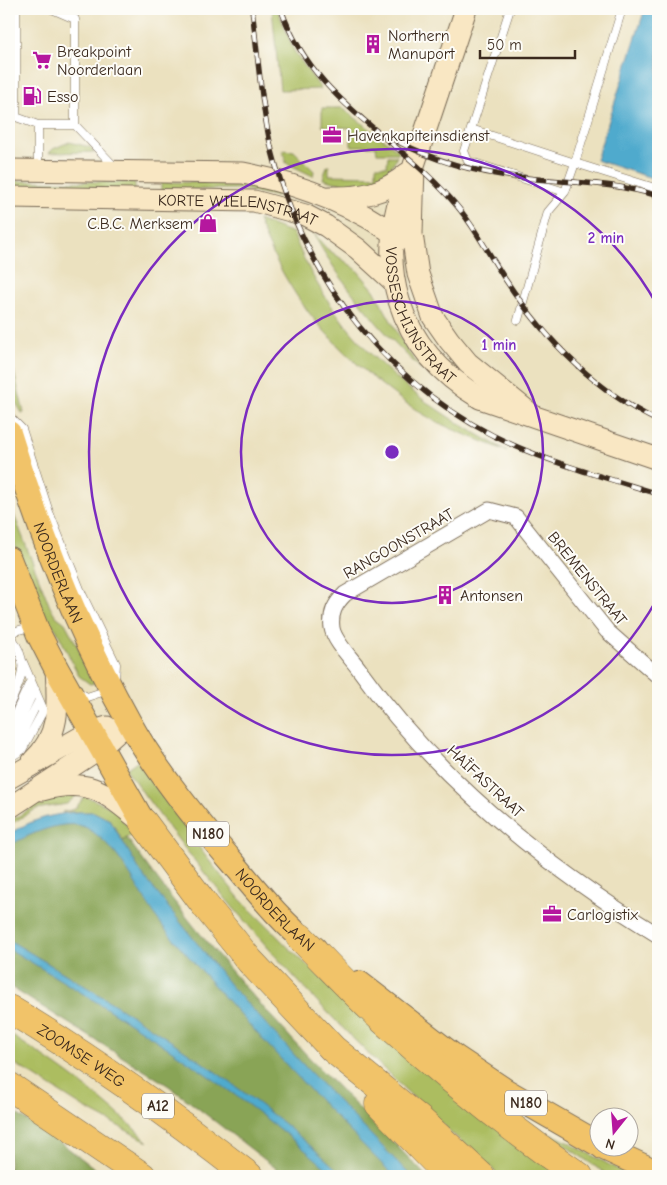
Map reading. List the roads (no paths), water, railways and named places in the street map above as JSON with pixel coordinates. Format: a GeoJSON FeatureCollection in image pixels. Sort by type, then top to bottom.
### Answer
{"type":"FeatureCollection","features":[{"type":"Feature","properties":{"kind":"highway","name":"N180"},"geometry":{"type":"LineString","coordinates":[[143,822],[204,904],[250,961],[333,1049],[420,1120],[481,1176]]}},
{"type":"Feature","properties":{"kind":"highway"},"geometry":{"type":"LineString","coordinates":[[300,937],[384,1020],[546,1154],[579,1176]]}},
{"type":"Feature","properties":{"kind":"highway","name":"ZOOMSE WEG"},"geometry":{"type":"LineString","coordinates":[[9,1009],[63,1041],[158,1106],[249,1176]]}},
{"type":"Feature","properties":{"kind":"highway"},"geometry":{"type":"LineString","coordinates":[[333,1049],[386,1113],[449,1176]]}},
{"type":"Feature","properties":{"kind":"highway"},"geometry":{"type":"LineString","coordinates":[[9,1086],[142,1176]]}},
{"type":"Feature","properties":{"kind":"main road","name":"NOORDERLAAN"},"geometry":{"type":"LineString","coordinates":[[9,433],[21,481],[64,588],[112,688],[129,722],[205,830],[265,901],[300,937],[455,1057],[506,1091],[590,1139]]}},
{"type":"Feature","properties":{"kind":"main road","name":"N180"},"geometry":{"type":"LineString","coordinates":[[9,559],[35,626],[56,668],[143,822]]}},
{"type":"Feature","properties":{"kind":"main road"},"geometry":{"type":"LineString","coordinates":[[626,1158],[658,1173]]}},
{"type":"Feature","properties":{"kind":"street","name":"VOSSESCHIJNSTRAAT"},"geometry":{"type":"LineString","coordinates":[[466,9],[411,170],[394,212],[393,281],[401,309],[418,341],[439,368],[459,386],[480,398],[658,459]]}},
{"type":"Feature","properties":{"kind":"street","name":"KORTE WIELENSTRAAT"},"geometry":{"type":"LineString","coordinates":[[9,170],[242,173],[280,181],[311,203],[372,220],[394,234],[411,249],[418,274]]}},
{"type":"Feature","properties":{"kind":"street","name":"VOSSESCHIJNSTRAAT"},"geometry":{"type":"LineString","coordinates":[[411,170],[412,234],[418,274],[433,316],[448,340],[468,362],[532,415]]}},
{"type":"Feature","properties":{"kind":"street","name":"KORTE WIELENSTRAAT"},"geometry":{"type":"LineString","coordinates":[[9,197],[148,198],[311,203],[372,194],[397,183],[411,170]]}},
{"type":"Feature","properties":{"kind":"street","name":"KORTE WIELENSTRAAT"},"geometry":{"type":"LineString","coordinates":[[146,172],[148,198]]}},
{"type":"Feature","properties":{"kind":"street","name":"KORTE WIELENSTRAAT"},"geometry":{"type":"LineString","coordinates":[[311,203],[326,226],[358,250],[393,281]]}},
{"type":"Feature","properties":{"kind":"street"},"geometry":{"type":"LineString","coordinates":[[394,234],[403,228],[413,214]]}},
{"type":"Feature","properties":{"kind":"street","name":"KORTE WIELENSTRAAT"},"geometry":{"type":"LineString","coordinates":[[326,226],[359,235],[380,237],[394,234]]}},
{"type":"Feature","properties":{"kind":"street","name":"RANGOONSTRAAT"},"geometry":{"type":"LineString","coordinates":[[332,614],[336,603],[345,594],[489,510]]}},
{"type":"Feature","properties":{"kind":"street","name":"BREMENSTRAAT"},"geometry":{"type":"LineString","coordinates":[[489,510],[516,517],[607,631],[658,676]]}},
{"type":"Feature","properties":{"kind":"street","name":"HAÏFASTRAAT"},"geometry":{"type":"LineString","coordinates":[[332,614],[332,630],[377,694],[467,791],[569,876],[619,911],[658,935]]}},
{"type":"Feature","properties":{"kind":"street"},"geometry":{"type":"LineString","coordinates":[[12,766],[41,753],[54,729],[58,704],[56,668]]}},
{"type":"Feature","properties":{"kind":"street"},"geometry":{"type":"LineString","coordinates":[[12,766],[95,740],[129,722]]}},
{"type":"Feature","properties":{"kind":"street"},"geometry":{"type":"LineString","coordinates":[[9,808],[32,793],[95,740]]}},
{"type":"Feature","properties":{"kind":"street"},"geometry":{"type":"LineString","coordinates":[[32,793],[66,785],[92,787],[107,795],[143,822]]}},
{"type":"Feature","properties":{"kind":"lane"},"geometry":{"type":"LineString","coordinates":[[16,9],[16,117],[38,125],[76,125]]}},
{"type":"Feature","properties":{"kind":"lane"},"geometry":{"type":"LineString","coordinates":[[52,9],[75,19],[76,125],[119,171]]}},
{"type":"Feature","properties":{"kind":"lane"},"geometry":{"type":"LineString","coordinates":[[510,9],[464,151],[468,161],[564,192]]}},
{"type":"Feature","properties":{"kind":"lane"},"geometry":{"type":"LineString","coordinates":[[518,320],[548,212],[564,192],[575,163],[622,9]]}},
{"type":"Feature","properties":{"kind":"lane"},"geometry":{"type":"LineString","coordinates":[[38,125],[38,170]]}},
{"type":"Feature","properties":{"kind":"lane"},"geometry":{"type":"LineString","coordinates":[[471,129],[658,189]]}},
{"type":"Feature","properties":{"kind":"lane"},"geometry":{"type":"LineString","coordinates":[[9,416],[22,429],[48,512],[82,594],[116,664],[115,681],[112,688],[87,697],[80,694],[56,668]]}},
{"type":"Feature","properties":{"kind":"lane"},"geometry":{"type":"LineString","coordinates":[[12,766],[42,713],[31,680],[9,634],[35,626]]}},
{"type":"Feature","properties":{"kind":"lane"},"geometry":{"type":"LineString","coordinates":[[9,706],[21,681],[23,662]]}},
{"type":"Feature","properties":{"kind":"lane"},"geometry":{"type":"LineString","coordinates":[[9,727],[31,680]]}},
{"type":"Feature","properties":{"kind":"lane"},"geometry":{"type":"LineString","coordinates":[[9,743],[34,689]]}},
{"type":"Feature","properties":{"kind":"water"},"geometry":{"type":"Polygon","coordinates":[[[645,9],[658,9],[658,180],[596,160],[645,9]]]}},
{"type":"Feature","properties":{"kind":"water"},"geometry":{"type":"Polygon","coordinates":[[[77,812],[94,812],[110,820],[142,874],[231,986],[309,1071],[411,1176],[394,1176],[306,1086],[249,1024],[165,929],[121,861],[100,837],[87,828],[78,825],[68,825],[47,829],[9,846],[9,834],[34,821],[50,816],[77,812]]]}},
{"type":"Feature","properties":{"kind":"water"},"geometry":{"type":"Polygon","coordinates":[[[9,940],[97,993],[225,1078],[266,1109],[344,1176],[335,1176],[297,1143],[178,1055],[9,949],[9,940]]]}},
{"type":"Feature","properties":{"kind":"railway"},"geometry":{"type":"LineString","coordinates":[[252,9],[268,134],[287,199],[306,244],[331,287],[359,327],[392,363],[429,395],[470,423],[532,453],[658,494]]}},
{"type":"Feature","properties":{"kind":"railway"},"geometry":{"type":"LineString","coordinates":[[281,9],[295,40],[312,67],[332,91],[427,174],[458,207],[520,301],[554,342],[592,378],[613,394],[658,421]]}},
{"type":"Feature","properties":{"kind":"railway"},"geometry":{"type":"LineString","coordinates":[[399,142],[445,162],[494,174],[609,185],[658,196]]}},
{"type":"Feature","properties":{"kind":"place","name":"Northern Manuport"},"geometry":{"type":"Point","coordinates":[373,44]}},
{"type":"Feature","properties":{"kind":"place","name":"Breakpoint Noorderlaan"},"geometry":{"type":"Point","coordinates":[42,60]}},
{"type":"Feature","properties":{"kind":"place","name":"Esso"},"geometry":{"type":"Point","coordinates":[32,96]}},
{"type":"Feature","properties":{"kind":"place","name":"Havenkapiteinsdienst"},"geometry":{"type":"Point","coordinates":[332,135]}},
{"type":"Feature","properties":{"kind":"place","name":"C.B.C. Merksem"},"geometry":{"type":"Point","coordinates":[208,223]}},
{"type":"Feature","properties":{"kind":"place","name":"Antonsen"},"geometry":{"type":"Point","coordinates":[445,595]}},
{"type":"Feature","properties":{"kind":"place","name":"Carlogistix"},"geometry":{"type":"Point","coordinates":[552,914]}}]}
